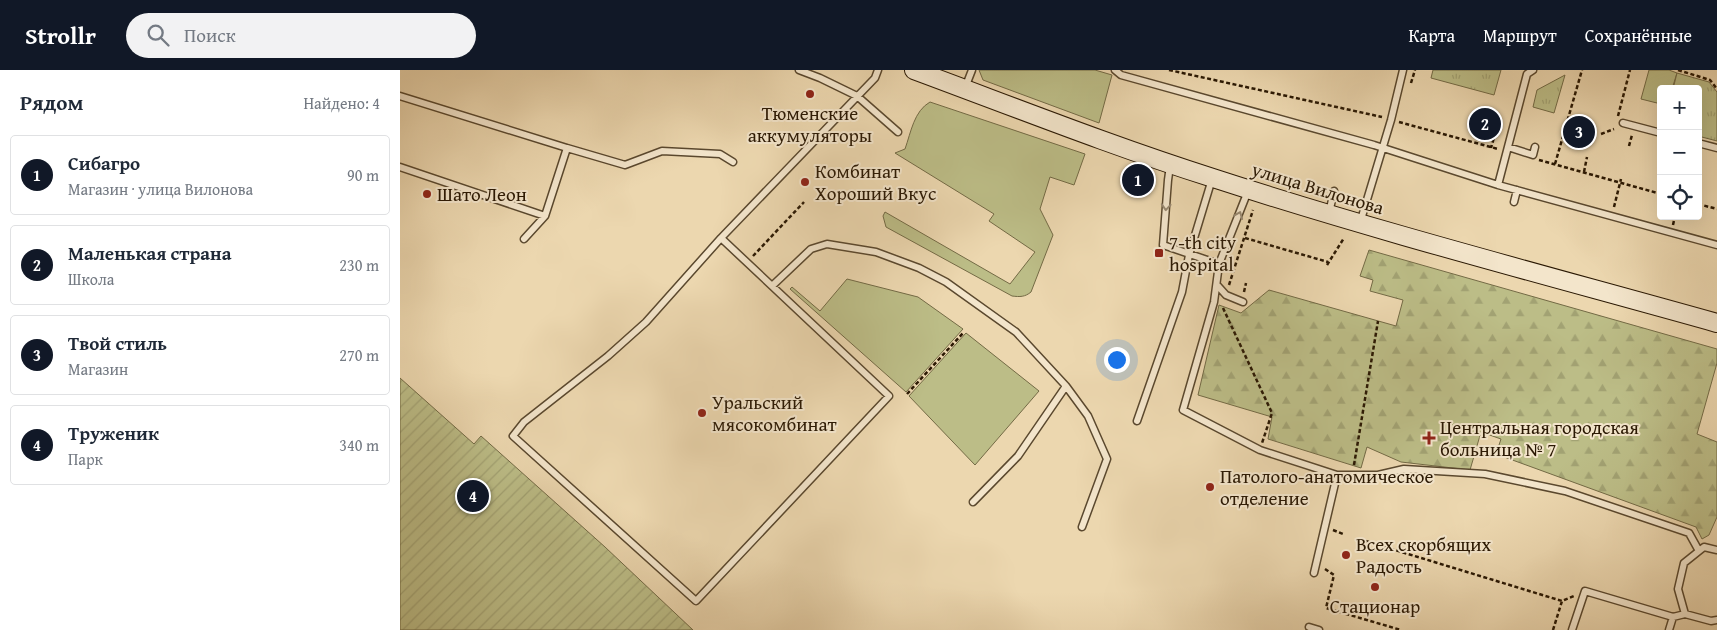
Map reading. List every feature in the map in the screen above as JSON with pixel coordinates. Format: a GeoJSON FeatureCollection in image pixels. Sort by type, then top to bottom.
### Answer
{"type":"FeatureCollection","features":[{"type":"Feature","properties":{"kind":"street","name":"улица Вилонова"},"geometry":{"type":"LineString","coordinates":[[914,70],[1100,141],[1249,190],[1360,224],[1717,323]]}},
{"type":"Feature","properties":{"kind":"lane"},"geometry":{"type":"LineString","coordinates":[[799,70],[857,96],[898,132]]}},
{"type":"Feature","properties":{"kind":"lane"},"geometry":{"type":"LineString","coordinates":[[721,238],[889,396],[696,602],[513,436],[524,422],[608,356],[646,322],[721,238],[875,78],[878,70]]}},
{"type":"Feature","properties":{"kind":"lane"},"geometry":{"type":"LineString","coordinates":[[965,89],[972,70]]}},
{"type":"Feature","properties":{"kind":"lane"},"geometry":{"type":"LineString","coordinates":[[1115,70],[1120,75],[1374,145],[1498,185],[1717,245]]}},
{"type":"Feature","properties":{"kind":"lane"},"geometry":{"type":"LineString","coordinates":[[1360,224],[1404,70]]}},
{"type":"Feature","properties":{"kind":"lane"},"geometry":{"type":"LineString","coordinates":[[1498,185],[1527,74],[1533,70]]}},
{"type":"Feature","properties":{"kind":"lane"},"geometry":{"type":"LineString","coordinates":[[400,96],[625,165],[662,151],[720,154],[733,162]]}},
{"type":"Feature","properties":{"kind":"lane"},"geometry":{"type":"LineString","coordinates":[[1623,123],[1657,132]]}},
{"type":"Feature","properties":{"kind":"lane"},"geometry":{"type":"LineString","coordinates":[[1702,144],[1717,148]]}},
{"type":"Feature","properties":{"kind":"lane"},"geometry":{"type":"LineString","coordinates":[[1525,152],[1527,145]]}},
{"type":"Feature","properties":{"kind":"lane"},"geometry":{"type":"LineString","coordinates":[[1507,149],[1533,155],[1535,147]]}},
{"type":"Feature","properties":{"kind":"lane"},"geometry":{"type":"LineString","coordinates":[[524,239],[545,216],[567,148]]}},
{"type":"Feature","properties":{"kind":"lane"},"geometry":{"type":"LineString","coordinates":[[1170,165],[1163,245],[1219,264]]}},
{"type":"Feature","properties":{"kind":"lane"},"geometry":{"type":"LineString","coordinates":[[400,167],[545,216]]}},
{"type":"Feature","properties":{"kind":"lane"},"geometry":{"type":"LineString","coordinates":[[1137,422],[1182,292],[1189,255],[1212,178]]}},
{"type":"Feature","properties":{"kind":"lane"},"geometry":{"type":"LineString","coordinates":[[1249,190],[1219,264],[1214,302],[1183,410],[1260,450],[1337,475],[1378,476],[1404,469],[1485,474],[1565,491],[1688,532],[1699,551]]}},
{"type":"Feature","properties":{"kind":"lane"},"geometry":{"type":"LineString","coordinates":[[1514,202],[1517,190]]}},
{"type":"Feature","properties":{"kind":"lane"},"geometry":{"type":"LineString","coordinates":[[1329,214],[1334,191]]}},
{"type":"Feature","properties":{"kind":"lane"},"geometry":{"type":"LineString","coordinates":[[772,286],[811,249],[819,246],[827,244],[876,252],[919,268],[946,282],[1016,332],[1066,386],[1088,416],[1107,460],[1082,527]]}},
{"type":"Feature","properties":{"kind":"lane"},"geometry":{"type":"LineString","coordinates":[[1217,285],[1226,295],[1243,302]]}},
{"type":"Feature","properties":{"kind":"lane"},"geometry":{"type":"LineString","coordinates":[[973,502],[1018,456],[1066,386]]}},
{"type":"Feature","properties":{"kind":"lane"},"geometry":{"type":"LineString","coordinates":[[1314,573],[1337,475]]}},
{"type":"Feature","properties":{"kind":"lane"},"geometry":{"type":"LineString","coordinates":[[1685,614],[1678,588],[1684,564],[1704,547],[1717,550]]}},
{"type":"Feature","properties":{"kind":"lane"},"geometry":{"type":"LineString","coordinates":[[1572,630],[1585,591],[1673,617],[1685,614],[1712,621],[1717,620]]}},
{"type":"Feature","properties":{"kind":"lane"},"geometry":{"type":"LineString","coordinates":[[1669,630],[1673,617]]}},
{"type":"Feature","properties":{"kind":"lane"},"geometry":{"type":"LineString","coordinates":[[1309,627],[1320,630]]}},
{"type":"Feature","properties":{"kind":"path"},"geometry":{"type":"LineString","coordinates":[[1169,70],[1390,120],[1491,148],[1507,149]]}},
{"type":"Feature","properties":{"kind":"path"},"geometry":{"type":"LineString","coordinates":[[1555,164],[1582,70]]}},
{"type":"Feature","properties":{"kind":"path"},"geometry":{"type":"LineString","coordinates":[[1678,70],[1710,80],[1717,89]]}},
{"type":"Feature","properties":{"kind":"path"},"geometry":{"type":"LineString","coordinates":[[1490,125],[1497,127],[1491,148]]}},
{"type":"Feature","properties":{"kind":"path"},"geometry":{"type":"LineString","coordinates":[[1601,134],[1614,129]]}},
{"type":"Feature","properties":{"kind":"path"},"geometry":{"type":"LineString","coordinates":[[1629,146],[1632,134]]}},
{"type":"Feature","properties":{"kind":"path"},"geometry":{"type":"LineString","coordinates":[[1584,172],[1587,157]]}},
{"type":"Feature","properties":{"kind":"path"},"geometry":{"type":"LineString","coordinates":[[1532,158],[1657,193]]}},
{"type":"Feature","properties":{"kind":"path"},"geometry":{"type":"LineString","coordinates":[[1612,216],[1620,181]]}},
{"type":"Feature","properties":{"kind":"path"},"geometry":{"type":"LineString","coordinates":[[747,262],[804,202]]}},
{"type":"Feature","properties":{"kind":"path"},"geometry":{"type":"LineString","coordinates":[[1702,205],[1717,209]]}},
{"type":"Feature","properties":{"kind":"path"},"geometry":{"type":"LineString","coordinates":[[1228,288],[1253,210]]}},
{"type":"Feature","properties":{"kind":"path"},"geometry":{"type":"LineString","coordinates":[[1245,238],[1328,263],[1344,238]]}},
{"type":"Feature","properties":{"kind":"path"},"geometry":{"type":"LineString","coordinates":[[1236,290],[1244,292],[1246,283]]}},
{"type":"Feature","properties":{"kind":"path"},"geometry":{"type":"LineString","coordinates":[[1217,285],[1224,314],[1272,413],[1260,450]]}},
{"type":"Feature","properties":{"kind":"path"},"geometry":{"type":"LineString","coordinates":[[1352,475],[1378,321]]}},
{"type":"Feature","properties":{"kind":"path"},"geometry":{"type":"LineString","coordinates":[[907,394],[964,332]]}},
{"type":"Feature","properties":{"kind":"path"},"geometry":{"type":"LineString","coordinates":[[1360,539],[1562,601],[1585,591]]}},
{"type":"Feature","properties":{"kind":"path"},"geometry":{"type":"LineString","coordinates":[[1317,564],[1334,575],[1326,608],[1401,630]]}},
{"type":"Feature","properties":{"kind":"path"},"geometry":{"type":"LineString","coordinates":[[1553,630],[1562,601]]}},
{"type":"Feature","properties":{"kind":"green space"},"geometry":{"type":"Polygon","coordinates":[[[979,70],[1095,70],[1112,75],[1099,123],[983,80],[979,70]]]}},
{"type":"Feature","properties":{"kind":"green space"},"geometry":{"type":"Polygon","coordinates":[[[1433,70],[1501,70],[1494,95],[1431,78],[1433,70]]]}},
{"type":"Feature","properties":{"kind":"green space"},"geometry":{"type":"Polygon","coordinates":[[[1649,70],[1669,70],[1677,73],[1673,85],[1657,85],[1657,103],[1641,99],[1649,70]]]}},
{"type":"Feature","properties":{"kind":"green space"},"geometry":{"type":"Polygon","coordinates":[[[1677,73],[1709,82],[1717,92],[1717,141],[1702,137],[1702,85],[1674,85],[1677,73]]]}},
{"type":"Feature","properties":{"kind":"green space"},"geometry":{"type":"Polygon","coordinates":[[[1565,75],[1554,113],[1533,107],[1537,90],[1565,75]]]}},
{"type":"Feature","properties":{"kind":"green space"},"geometry":{"type":"Polygon","coordinates":[[[930,102],[1085,154],[1074,185],[1050,177],[1040,209],[1053,235],[1031,292],[1027,295],[1012,296],[886,227],[883,216],[885,212],[1010,284],[1035,252],[989,221],[994,214],[895,153],[905,149],[917,116],[930,102]]]}},
{"type":"Feature","properties":{"kind":"green space"},"geometry":{"type":"Polygon","coordinates":[[[1369,250],[1717,349],[1717,363],[1697,434],[1717,442],[1717,517],[1709,535],[1702,539],[1696,527],[1496,454],[1501,439],[1481,432],[1470,470],[1401,462],[1367,447],[1361,468],[1268,439],[1272,417],[1198,395],[1219,305],[1241,313],[1269,290],[1396,326],[1403,300],[1370,291],[1373,280],[1360,276],[1369,250]]]}},
{"type":"Feature","properties":{"kind":"green space"},"geometry":{"type":"Polygon","coordinates":[[[847,279],[918,297],[963,329],[906,392],[790,289],[792,287],[820,311],[847,279]]]}},
{"type":"Feature","properties":{"kind":"green space"},"geometry":{"type":"Polygon","coordinates":[[[966,333],[1039,391],[975,465],[909,396],[966,333]]]}},
{"type":"Feature","properties":{"kind":"green space"},"geometry":{"type":"Polygon","coordinates":[[[400,378],[474,444],[481,436],[605,547],[693,630],[400,630],[400,378]]]}},
{"type":"Feature","properties":{"kind":"place","name":"Тюменские аккумуляторы"},"geometry":{"type":"Point","coordinates":[810,94]}},
{"type":"Feature","properties":{"kind":"place","name":"Маленькая страна"},"geometry":{"type":"Point","coordinates":[1485,124]}},
{"type":"Feature","properties":{"kind":"place","name":"Твой стиль"},"geometry":{"type":"Point","coordinates":[1579,132]}},
{"type":"Feature","properties":{"kind":"place","name":"Сибагро"},"geometry":{"type":"Point","coordinates":[1138,180]}},
{"type":"Feature","properties":{"kind":"place","name":"Комбинат Хороший Вкус"},"geometry":{"type":"Point","coordinates":[805,182]}},
{"type":"Feature","properties":{"kind":"place","name":"Шато Леон"},"geometry":{"type":"Point","coordinates":[427,194]}},
{"type":"Feature","properties":{"kind":"place","name":"7-th city hospital"},"geometry":{"type":"Point","coordinates":[1159,253]}},
{"type":"Feature","properties":{"kind":"place","name":"Уральский мясокомбинат"},"geometry":{"type":"Point","coordinates":[702,413]}},
{"type":"Feature","properties":{"kind":"place","name":"Центральная городская больница № 7"},"geometry":{"type":"Point","coordinates":[1429,438]}},
{"type":"Feature","properties":{"kind":"place","name":"Патолого-анатомическое отделение"},"geometry":{"type":"Point","coordinates":[1210,487]}},
{"type":"Feature","properties":{"kind":"place","name":"Труженик"},"geometry":{"type":"Point","coordinates":[473,496]}},
{"type":"Feature","properties":{"kind":"place","name":"Всех скорбящих Радость"},"geometry":{"type":"Point","coordinates":[1346,555]}},
{"type":"Feature","properties":{"kind":"place","name":"Стационар"},"geometry":{"type":"Point","coordinates":[1375,587]}}]}
